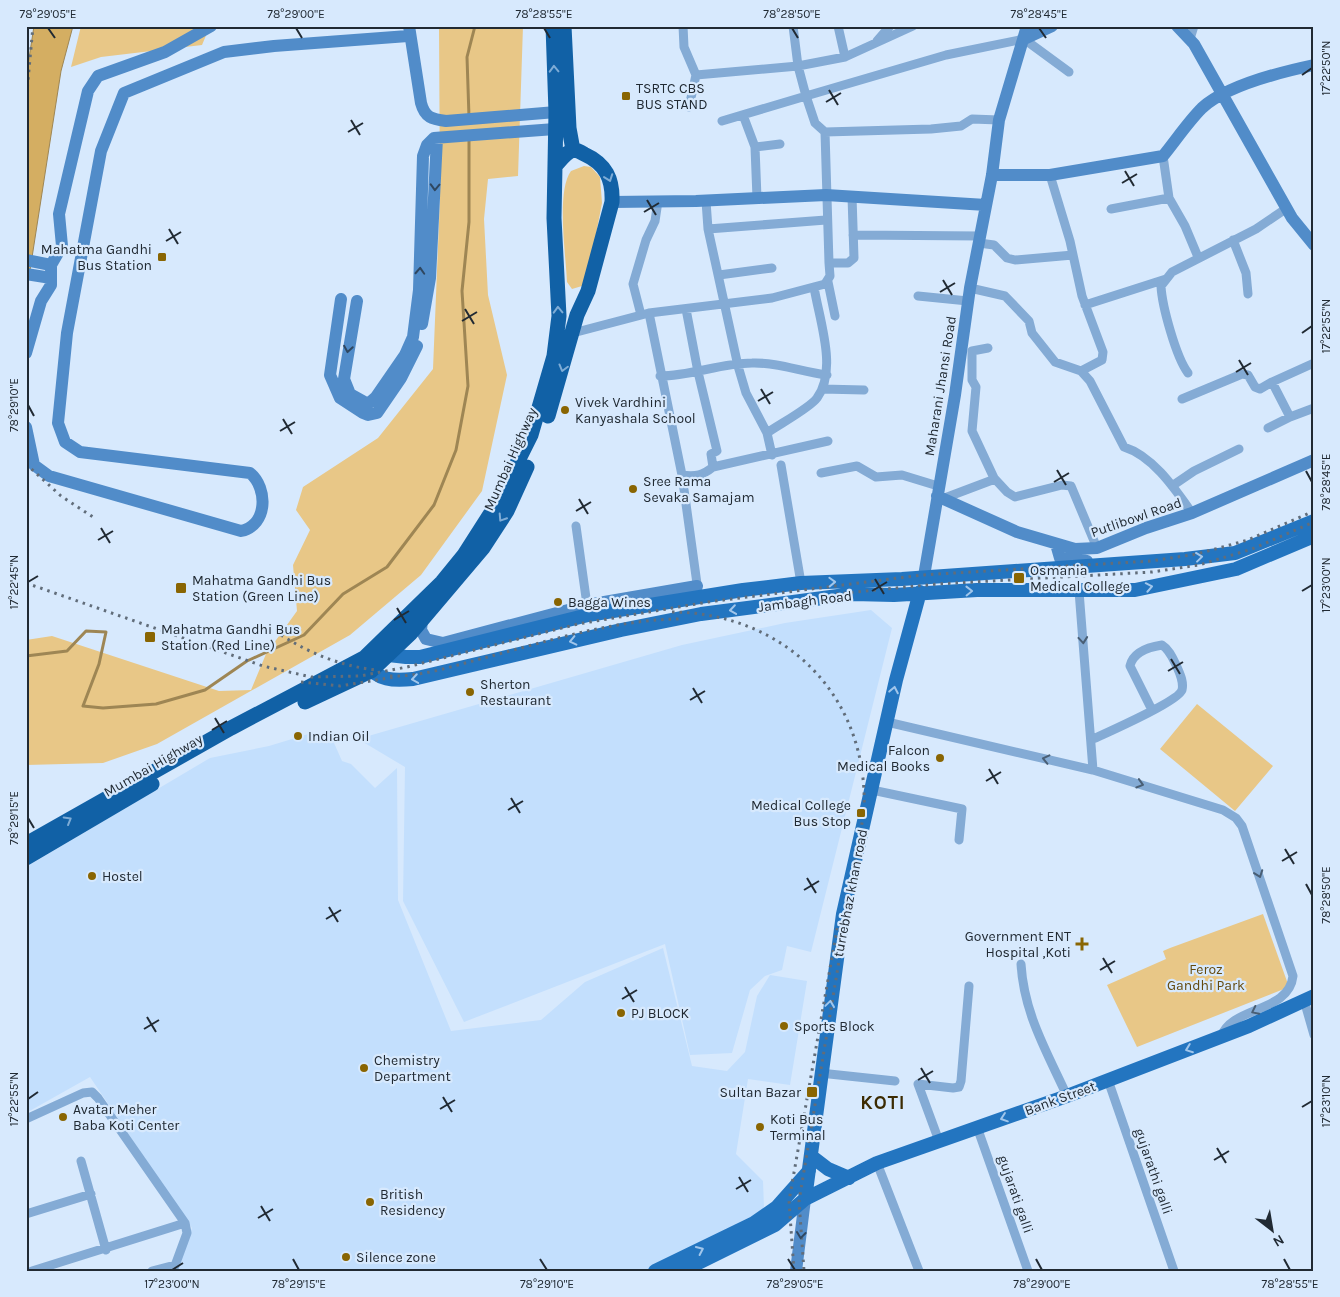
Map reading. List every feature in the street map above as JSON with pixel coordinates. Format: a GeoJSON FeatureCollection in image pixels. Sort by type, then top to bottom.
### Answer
{"type":"FeatureCollection","features":[{"type":"Feature","properties":{"kind":"highway","name":"Mumbai Highway"},"geometry":{"type":"LineString","coordinates":[[26,844],[231,728],[338,674],[388,655],[422,620],[483,548],[507,511],[546,422],[564,333],[559,316],[554,218],[556,112],[553,26]]}},
{"type":"Feature","properties":{"kind":"highway"},"geometry":{"type":"LineString","coordinates":[[555,166],[573,150],[569,128],[564,26]]}},
{"type":"Feature","properties":{"kind":"highway","name":"Mumbai Highway"},"geometry":{"type":"LineString","coordinates":[[26,858],[369,661],[442,582],[464,555],[496,505],[531,435],[551,365],[564,333],[588,291],[612,202],[612,187],[607,170],[592,158],[573,150]]}},
{"type":"Feature","properties":{"kind":"main road","name":"Jambagh Road"},"geometry":{"type":"LineString","coordinates":[[388,655],[420,657],[588,615],[698,592],[801,583],[1185,559],[1228,554],[1249,548],[1314,521]]}},
{"type":"Feature","properties":{"kind":"main road","name":"Jambagh Road"},"geometry":{"type":"LineString","coordinates":[[369,661],[389,680],[412,680],[612,632],[701,614],[853,594],[894,595],[920,592],[1135,590],[1226,571],[1314,536]]}},
{"type":"Feature","properties":{"kind":"main road"},"geometry":{"type":"LineString","coordinates":[[1226,571],[1231,562],[1228,554]]}},
{"type":"Feature","properties":{"kind":"main road"},"geometry":{"type":"LineString","coordinates":[[1027,570],[1033,583],[1046,591]]}},
{"type":"Feature","properties":{"kind":"main road","name":"turrebhaz khan road"},"geometry":{"type":"LineString","coordinates":[[805,1199],[820,1073],[843,914],[896,680],[920,592]]}},
{"type":"Feature","properties":{"kind":"main road","name":"Bank Street"},"geometry":{"type":"LineString","coordinates":[[689,1269],[775,1225],[805,1199],[877,1163],[1067,1096],[1221,1037],[1309,998]]}},
{"type":"Feature","properties":{"kind":"main road"},"geometry":{"type":"LineString","coordinates":[[811,1156],[828,1169],[849,1178]]}},
{"type":"Feature","properties":{"kind":"main road"},"geometry":{"type":"LineString","coordinates":[[656,1271],[754,1223],[777,1207],[809,1172]]}},
{"type":"Feature","properties":{"kind":"street"},"geometry":{"type":"LineString","coordinates":[[26,353],[41,301],[51,285],[46,277],[48,264],[62,246],[59,214],[88,90],[98,76],[165,52],[211,26]]}},
{"type":"Feature","properties":{"kind":"street"},"geometry":{"type":"LineString","coordinates":[[683,26],[684,46],[696,74],[689,107]]}},
{"type":"Feature","properties":{"kind":"street"},"geometry":{"type":"LineString","coordinates":[[793,26],[798,66],[806,96],[815,123],[825,132],[931,130],[961,126],[972,119],[999,120]]}},
{"type":"Feature","properties":{"kind":"street"},"geometry":{"type":"LineString","coordinates":[[838,26],[845,57]]}},
{"type":"Feature","properties":{"kind":"street"},"geometry":{"type":"LineString","coordinates":[[875,43],[890,26]]}},
{"type":"Feature","properties":{"kind":"street"},"geometry":{"type":"LineString","coordinates":[[696,74],[798,66],[845,57],[912,26]]}},
{"type":"Feature","properties":{"kind":"street","name":"Maharani Jhansi Road"},"geometry":{"type":"LineString","coordinates":[[924,576],[955,395],[970,288],[992,175],[999,120],[1027,26]]}},
{"type":"Feature","properties":{"kind":"street"},"geometry":{"type":"LineString","coordinates":[[722,121],[946,55],[1024,39],[1052,26]]}},
{"type":"Feature","properties":{"kind":"street"},"geometry":{"type":"LineString","coordinates":[[1177,26],[1190,39],[1224,94],[1287,208],[1314,245]]}},
{"type":"Feature","properties":{"kind":"street"},"geometry":{"type":"LineString","coordinates":[[1190,39],[1194,26]]}},
{"type":"Feature","properties":{"kind":"street"},"geometry":{"type":"LineString","coordinates":[[26,427],[34,465],[49,476],[242,531],[249,529],[257,523],[262,510],[261,488],[256,478],[250,472],[80,452],[69,446],[62,438],[58,423],[67,333],[101,151],[118,104],[124,93],[224,52],[408,31],[423,113],[432,120],[446,121],[556,112]]}},
{"type":"Feature","properties":{"kind":"street"},"geometry":{"type":"LineString","coordinates":[[1024,39],[1069,72]]}},
{"type":"Feature","properties":{"kind":"street"},"geometry":{"type":"LineString","coordinates":[[992,175],[1050,175],[1163,156],[1203,107],[1224,94],[1261,78],[1314,66]]}},
{"type":"Feature","properties":{"kind":"street"},"geometry":{"type":"LineString","coordinates":[[743,115],[755,147],[757,198]]}},
{"type":"Feature","properties":{"kind":"street"},"geometry":{"type":"LineString","coordinates":[[357,301],[344,380],[350,394],[368,404],[376,397],[405,355],[413,337],[419,290],[424,156],[427,145],[431,140],[443,137],[556,129]]}},
{"type":"Feature","properties":{"kind":"street"},"geometry":{"type":"LineString","coordinates":[[825,132],[826,220],[830,276],[828,282],[835,316]]}},
{"type":"Feature","properties":{"kind":"street"},"geometry":{"type":"LineString","coordinates":[[341,299],[330,375],[340,398],[363,413],[372,414],[377,412],[402,378],[420,340],[430,278],[443,137]]}},
{"type":"Feature","properties":{"kind":"street"},"geometry":{"type":"LineString","coordinates":[[755,147],[780,144]]}},
{"type":"Feature","properties":{"kind":"street"},"geometry":{"type":"LineString","coordinates":[[1163,156],[1169,198],[1185,226],[1198,257]]}},
{"type":"Feature","properties":{"kind":"street"},"geometry":{"type":"LineString","coordinates":[[1050,175],[1085,305],[1103,356],[1099,363],[1081,371]]}},
{"type":"Feature","properties":{"kind":"street"},"geometry":{"type":"LineString","coordinates":[[612,202],[706,201],[826,195],[986,205]]}},
{"type":"Feature","properties":{"kind":"street"},"geometry":{"type":"LineString","coordinates":[[829,264],[852,261],[852,196]]}},
{"type":"Feature","properties":{"kind":"street"},"geometry":{"type":"LineString","coordinates":[[1111,209],[1169,198]]}},
{"type":"Feature","properties":{"kind":"street"},"geometry":{"type":"LineString","coordinates":[[422,620],[421,630],[426,639],[443,643],[587,605],[698,592],[682,475],[645,314],[633,284],[646,240],[655,221],[658,201]]}},
{"type":"Feature","properties":{"kind":"street"},"geometry":{"type":"LineString","coordinates":[[706,201],[708,229],[738,364],[746,392],[767,433],[772,455]]}},
{"type":"Feature","properties":{"kind":"street"},"geometry":{"type":"LineString","coordinates":[[1188,373],[1178,352],[1161,295],[1161,286],[1172,272],[1233,240],[1287,208]]}},
{"type":"Feature","properties":{"kind":"street"},"geometry":{"type":"LineString","coordinates":[[708,229],[826,220]]}},
{"type":"Feature","properties":{"kind":"street"},"geometry":{"type":"LineString","coordinates":[[853,235],[980,240],[994,245],[1007,258],[1015,260],[1073,255]]}},
{"type":"Feature","properties":{"kind":"street"},"geometry":{"type":"LineString","coordinates":[[1233,240],[1246,273],[1248,294]]}},
{"type":"Feature","properties":{"kind":"street"},"geometry":{"type":"LineString","coordinates":[[26,260],[48,264]]}},
{"type":"Feature","properties":{"kind":"street"},"geometry":{"type":"LineString","coordinates":[[719,275],[772,268]]}},
{"type":"Feature","properties":{"kind":"street"},"geometry":{"type":"LineString","coordinates":[[26,274],[46,277]]}},
{"type":"Feature","properties":{"kind":"street"},"geometry":{"type":"LineString","coordinates":[[1085,305],[1166,279]]}},
{"type":"Feature","properties":{"kind":"street"},"geometry":{"type":"LineString","coordinates":[[564,333],[645,314],[772,298],[828,282]]}},
{"type":"Feature","properties":{"kind":"street"},"geometry":{"type":"LineString","coordinates":[[767,433],[816,400],[827,375],[827,356],[814,287]]}},
{"type":"Feature","properties":{"kind":"street"},"geometry":{"type":"LineString","coordinates":[[970,288],[1005,296],[1029,321],[1032,333],[1055,362],[1081,371],[1090,381],[1124,447],[1133,450],[1172,486],[1192,514]]}},
{"type":"Feature","properties":{"kind":"street"},"geometry":{"type":"LineString","coordinates":[[918,296],[968,301]]}},
{"type":"Feature","properties":{"kind":"street"},"geometry":{"type":"LineString","coordinates":[[686,309],[698,372],[717,451],[711,454],[713,467]]}},
{"type":"Feature","properties":{"kind":"street"},"geometry":{"type":"LineString","coordinates":[[988,348],[972,351],[972,380],[976,387],[972,428],[995,479],[1007,492],[1015,497],[1062,485],[1071,486],[1097,548]]}},
{"type":"Feature","properties":{"kind":"street"},"geometry":{"type":"LineString","coordinates":[[660,376],[698,372],[752,362],[784,366],[800,372],[827,375]]}},
{"type":"Feature","properties":{"kind":"street"},"geometry":{"type":"LineString","coordinates":[[1182,399],[1242,374],[1248,375],[1255,387],[1260,389],[1314,363]]}},
{"type":"Feature","properties":{"kind":"street"},"geometry":{"type":"LineString","coordinates":[[1272,382],[1290,417]]}},
{"type":"Feature","properties":{"kind":"street"},"geometry":{"type":"LineString","coordinates":[[822,389],[864,390]]}},
{"type":"Feature","properties":{"kind":"street"},"geometry":{"type":"LineString","coordinates":[[1268,428],[1314,408]]}},
{"type":"Feature","properties":{"kind":"street"},"geometry":{"type":"LineString","coordinates":[[682,475],[694,477],[705,474],[713,467],[828,441]]}},
{"type":"Feature","properties":{"kind":"street"},"geometry":{"type":"LineString","coordinates":[[1172,486],[1210,462],[1239,449]]}},
{"type":"Feature","properties":{"kind":"street","name":"Putlibowl Road"},"geometry":{"type":"LineString","coordinates":[[939,494],[1017,532],[1074,548],[1097,548],[1146,528],[1192,514],[1314,460]]}},
{"type":"Feature","properties":{"kind":"street"},"geometry":{"type":"LineString","coordinates":[[781,465],[801,583]]}},
{"type":"Feature","properties":{"kind":"street"},"geometry":{"type":"LineString","coordinates":[[821,473],[857,466],[876,477],[902,475],[939,494],[995,479]]}},
{"type":"Feature","properties":{"kind":"street"},"geometry":{"type":"LineString","coordinates":[[576,526],[587,605]]}},
{"type":"Feature","properties":{"kind":"street"},"geometry":{"type":"LineString","coordinates":[[1056,544],[1060,558],[1110,563]]}},
{"type":"Feature","properties":{"kind":"street"},"geometry":{"type":"LineString","coordinates":[[1079,591],[1093,770]]}},
{"type":"Feature","properties":{"kind":"street"},"geometry":{"type":"LineString","coordinates":[[1091,740],[1152,710],[1179,696],[1183,688],[1182,679],[1172,656],[1162,645],[1137,654],[1132,659],[1130,666],[1152,710]]}},
{"type":"Feature","properties":{"kind":"street"},"geometry":{"type":"LineString","coordinates":[[887,722],[1093,770],[1223,810],[1236,818],[1242,826],[1292,976],[1290,987],[1283,995],[1230,1023],[1221,1037]]}},
{"type":"Feature","properties":{"kind":"street"},"geometry":{"type":"LineString","coordinates":[[872,790],[962,809],[959,840]]}},
{"type":"Feature","properties":{"kind":"street"},"geometry":{"type":"LineString","coordinates":[[1021,964],[1022,985],[1028,1012],[1067,1096]]}},
{"type":"Feature","properties":{"kind":"street"},"geometry":{"type":"LineString","coordinates":[[940,1141],[918,1084],[953,1088],[959,1087],[962,1082],[969,986]]}},
{"type":"Feature","properties":{"kind":"street"},"geometry":{"type":"LineString","coordinates":[[1309,998],[1314,1035]]}},
{"type":"Feature","properties":{"kind":"street"},"geometry":{"type":"LineString","coordinates":[[820,1073],[895,1081]]}},
{"type":"Feature","properties":{"kind":"street","name":"gujarathi galli"},"geometry":{"type":"LineString","coordinates":[[1108,1080],[1174,1271]]}},
{"type":"Feature","properties":{"kind":"street"},"geometry":{"type":"LineString","coordinates":[[26,1120],[83,1093],[92,1092],[104,1106],[185,1223],[187,1233],[174,1268],[152,1271]]}},
{"type":"Feature","properties":{"kind":"street","name":"gujarati galli"},"geometry":{"type":"LineString","coordinates":[[977,1127],[1028,1271]]}},
{"type":"Feature","properties":{"kind":"street"},"geometry":{"type":"LineString","coordinates":[[81,1161],[106,1250]]}},
{"type":"Feature","properties":{"kind":"street"},"geometry":{"type":"LineString","coordinates":[[877,1163],[919,1271]]}},
{"type":"Feature","properties":{"kind":"street"},"geometry":{"type":"LineString","coordinates":[[26,1214],[91,1194]]}},
{"type":"Feature","properties":{"kind":"street"},"geometry":{"type":"LineString","coordinates":[[796,1271],[805,1199]]}},
{"type":"Feature","properties":{"kind":"street"},"geometry":{"type":"LineString","coordinates":[[32,1271],[106,1250],[185,1223]]}},
{"type":"Feature","properties":{"kind":"shaded area"},"geometry":{"type":"Polygon","coordinates":[[[34,26],[73,26],[61,71],[26,296],[26,78],[34,26]]]}},
{"type":"Feature","properties":{"kind":"shaded area"},"geometry":{"type":"Polygon","coordinates":[[[871,610],[892,628],[811,952],[787,946],[782,970],[765,976],[750,990],[732,1053],[690,1055],[665,944],[464,1022],[403,901],[405,767],[358,739],[682,645],[785,623],[871,610]]]}},
{"type":"Feature","properties":{"kind":"shaded area"},"geometry":{"type":"Polygon","coordinates":[[[315,732],[321,736],[330,734],[342,761],[351,764],[375,788],[397,768],[398,900],[451,1031],[541,1020],[585,982],[663,948],[692,1066],[727,1071],[745,1052],[757,996],[770,975],[807,981],[790,1085],[748,1079],[736,1154],[763,1181],[764,1208],[740,1226],[647,1271],[175,1271],[192,1228],[90,1077],[26,1113],[26,867],[210,758],[269,746],[315,732]]]}},
{"type":"Feature","properties":{"kind":"green space"},"geometry":{"type":"Polygon","coordinates":[[[81,26],[210,26],[202,45],[101,57],[71,67],[81,26]]]}},
{"type":"Feature","properties":{"kind":"green space"},"geometry":{"type":"Polygon","coordinates":[[[439,26],[523,26],[518,176],[488,179],[484,219],[488,295],[507,375],[482,491],[421,575],[350,635],[157,744],[103,763],[26,765],[26,640],[52,636],[219,691],[251,690],[266,654],[297,611],[293,565],[310,530],[296,510],[303,487],[378,438],[433,369],[440,198],[439,26]]]}},
{"type":"Feature","properties":{"kind":"green space"},"geometry":{"type":"Polygon","coordinates":[[[584,166],[591,167],[600,177],[602,203],[588,276],[582,286],[572,289],[567,282],[563,224],[564,193],[566,180],[571,171],[584,166]]]}},
{"type":"Feature","properties":{"kind":"green space"},"geometry":{"type":"Polygon","coordinates":[[[1197,704],[1273,766],[1235,811],[1160,749],[1197,704]]]}},
{"type":"Feature","properties":{"kind":"green space","name":"Feroz Gandhi Park"},"geometry":{"type":"Polygon","coordinates":[[[1263,914],[1289,987],[1137,1047],[1107,985],[1166,959],[1163,951],[1263,914]]]}},
{"type":"Feature","properties":{"kind":"waterway"},"geometry":{"type":"LineString","coordinates":[[469,117],[467,57],[475,26]]}},
{"type":"Feature","properties":{"kind":"waterway"},"geometry":{"type":"LineString","coordinates":[[26,656],[67,651],[86,631],[106,632],[99,664],[83,706],[103,708],[156,704],[205,690],[247,661],[304,635],[343,594],[387,567],[434,505],[456,450],[468,386],[462,291],[469,222],[469,138]]}},
{"type":"Feature","properties":{"kind":"railway"},"geometry":{"type":"LineString","coordinates":[[26,102],[33,26]]}},
{"type":"Feature","properties":{"kind":"railway"},"geometry":{"type":"LineString","coordinates":[[26,464],[61,496],[93,517]]}},
{"type":"Feature","properties":{"kind":"railway"},"geometry":{"type":"LineString","coordinates":[[26,583],[263,666],[311,677],[360,676],[407,667],[578,624],[708,602],[922,575],[1151,561],[1197,554],[1248,540],[1314,511]]}},
{"type":"Feature","properties":{"kind":"railway"},"geometry":{"type":"LineString","coordinates":[[836,594],[937,584],[1152,572],[1199,565],[1252,549],[1314,522]]}},
{"type":"Feature","properties":{"kind":"railway"},"geometry":{"type":"LineString","coordinates":[[672,612],[713,616],[750,627],[784,645],[812,669],[835,698],[852,732],[862,769],[864,811],[799,1201],[804,1271]]}},
{"type":"Feature","properties":{"kind":"railway"},"geometry":{"type":"LineString","coordinates":[[390,676],[413,675],[437,670],[557,638],[607,627],[658,620],[683,619]]}},
{"type":"Feature","properties":{"kind":"railway"},"geometry":{"type":"LineString","coordinates":[[281,635],[327,658],[351,666],[376,670]]}},
{"type":"Feature","properties":{"kind":"railway"},"geometry":{"type":"LineString","coordinates":[[301,682],[340,686],[395,677]]}},
{"type":"Feature","properties":{"kind":"railway"},"geometry":{"type":"LineString","coordinates":[[794,1271],[789,1201],[838,923]]}},
{"type":"Feature","properties":{"kind":"place","name":"TSRTC CBS BUS STAND"},"geometry":{"type":"Point","coordinates":[626,96]}},
{"type":"Feature","properties":{"kind":"place","name":"Mahatma Gandhi Bus Station"},"geometry":{"type":"Point","coordinates":[162,257]}},
{"type":"Feature","properties":{"kind":"place","name":"Vivek Vardhini Kanyashala School"},"geometry":{"type":"Point","coordinates":[565,410]}},
{"type":"Feature","properties":{"kind":"place","name":"Sree Rama Sevaka Samajam"},"geometry":{"type":"Point","coordinates":[633,489]}},
{"type":"Feature","properties":{"kind":"place","name":"Osmania Medical College"},"geometry":{"type":"Point","coordinates":[1019,578]}},
{"type":"Feature","properties":{"kind":"place","name":"Mahatma Gandhi Bus Station (Green Line)"},"geometry":{"type":"Point","coordinates":[181,588]}},
{"type":"Feature","properties":{"kind":"place","name":"Bagga Wines"},"geometry":{"type":"Point","coordinates":[558,602]}},
{"type":"Feature","properties":{"kind":"place","name":"Mahatma Gandhi Bus Station (Red Line)"},"geometry":{"type":"Point","coordinates":[150,637]}},
{"type":"Feature","properties":{"kind":"place","name":"Sherton Restaurant"},"geometry":{"type":"Point","coordinates":[470,692]}},
{"type":"Feature","properties":{"kind":"place","name":"Indian Oil"},"geometry":{"type":"Point","coordinates":[298,736]}},
{"type":"Feature","properties":{"kind":"place","name":"Falcon Medical Books"},"geometry":{"type":"Point","coordinates":[940,758]}},
{"type":"Feature","properties":{"kind":"place","name":"Medical College Bus Stop"},"geometry":{"type":"Point","coordinates":[861,813]}},
{"type":"Feature","properties":{"kind":"place","name":"Hostel"},"geometry":{"type":"Point","coordinates":[92,876]}},
{"type":"Feature","properties":{"kind":"place","name":"Government ENT Hospital ,Koti"},"geometry":{"type":"Point","coordinates":[1082,944]}},
{"type":"Feature","properties":{"kind":"place","name":"PJ BLOCK"},"geometry":{"type":"Point","coordinates":[621,1013]}},
{"type":"Feature","properties":{"kind":"place","name":"Sports Block"},"geometry":{"type":"Point","coordinates":[784,1026]}},
{"type":"Feature","properties":{"kind":"place","name":"Chemistry Department"},"geometry":{"type":"Point","coordinates":[364,1068]}},
{"type":"Feature","properties":{"kind":"place","name":"Sultan Bazar"},"geometry":{"type":"Point","coordinates":[812,1092]}},
{"type":"Feature","properties":{"kind":"place","name":"Avatar Meher Baba Koti Center"},"geometry":{"type":"Point","coordinates":[63,1117]}},
{"type":"Feature","properties":{"kind":"place","name":"Koti Bus Terminal"},"geometry":{"type":"Point","coordinates":[760,1127]}},
{"type":"Feature","properties":{"kind":"place","name":"British Residency"},"geometry":{"type":"Point","coordinates":[370,1202]}},
{"type":"Feature","properties":{"kind":"place","name":"Silence zone"},"geometry":{"type":"Point","coordinates":[346,1257]}},
{"type":"Feature","properties":{"kind":"district","name":"KOTI"},"geometry":{"type":"Point","coordinates":[883,1102]}}]}
